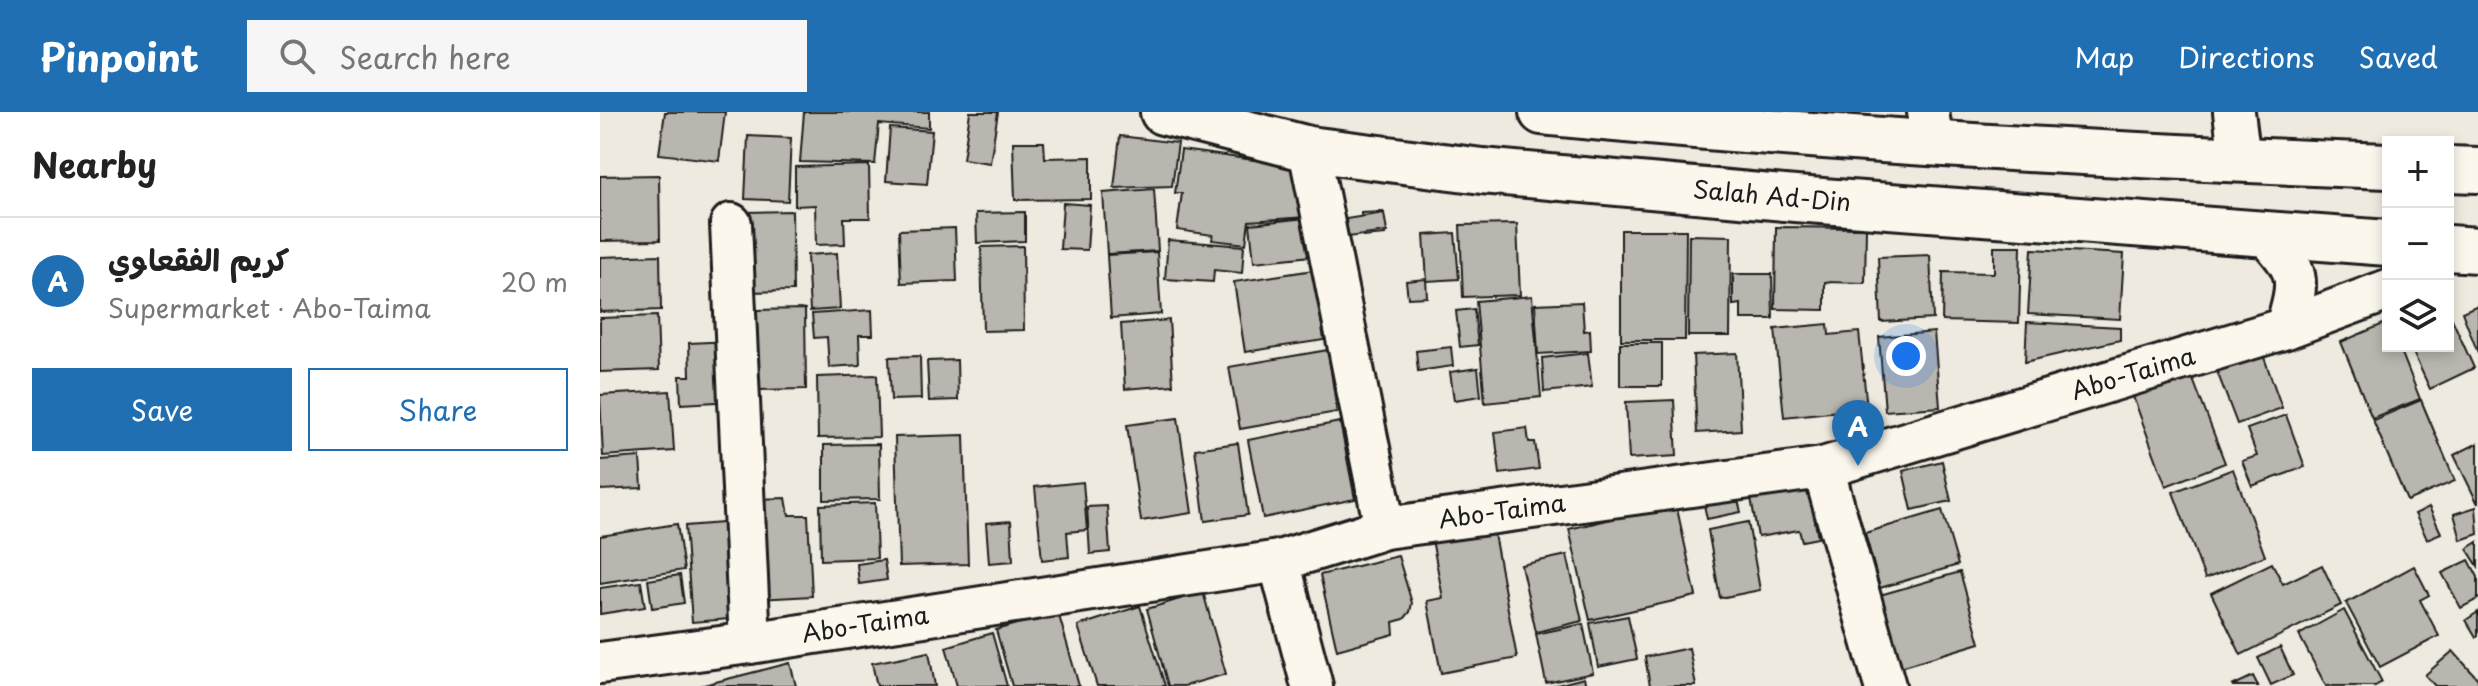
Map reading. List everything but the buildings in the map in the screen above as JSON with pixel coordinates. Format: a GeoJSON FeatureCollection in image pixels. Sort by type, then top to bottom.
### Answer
{"type":"FeatureCollection","features":[{"type":"Feature","properties":{"kind":"highway","name":"Salah Ad-Din"},"geometry":{"type":"LineString","coordinates":[[1163,112],[1309,149],[1482,171],[2382,243]]}},
{"type":"Feature","properties":{"kind":"highway"},"geometry":{"type":"LineString","coordinates":[[1542,112],[1668,125],[1931,128],[2240,160],[2382,166]]}},
{"type":"Feature","properties":{"kind":"highway"},"geometry":{"type":"LineString","coordinates":[[2454,169],[2478,170]]}},
{"type":"Feature","properties":{"kind":"highway"},"geometry":{"type":"LineString","coordinates":[[2454,248],[2478,250]]}},
{"type":"Feature","properties":{"kind":"street"},"geometry":{"type":"LineString","coordinates":[[2234,112],[2240,160]]}},
{"type":"Feature","properties":{"kind":"street"},"geometry":{"type":"LineString","coordinates":[[1309,149],[1385,528]]}},
{"type":"Feature","properties":{"kind":"street"},"geometry":{"type":"LineString","coordinates":[[731,224],[750,643]]}},
{"type":"Feature","properties":{"kind":"street"},"geometry":{"type":"LineString","coordinates":[[2266,234],[2293,265],[2296,282],[2286,328]]}},
{"type":"Feature","properties":{"kind":"street"},"geometry":{"type":"LineString","coordinates":[[2454,266],[2478,257]]}},
{"type":"Feature","properties":{"kind":"street","name":"Abo-Taima"},"geometry":{"type":"LineString","coordinates":[[600,663],[750,643],[1279,561],[1385,528],[1823,468],[2286,328],[2382,292]]}},
{"type":"Feature","properties":{"kind":"street"},"geometry":{"type":"LineString","coordinates":[[1823,468],[1885,686]]}},
{"type":"Feature","properties":{"kind":"street"},"geometry":{"type":"LineString","coordinates":[[1279,561],[1312,686]]}},
{"type":"Feature","properties":{"kind":"place","name":"كريم الفقعاوي"},"geometry":{"type":"Point","coordinates":[1858,466]}}]}
